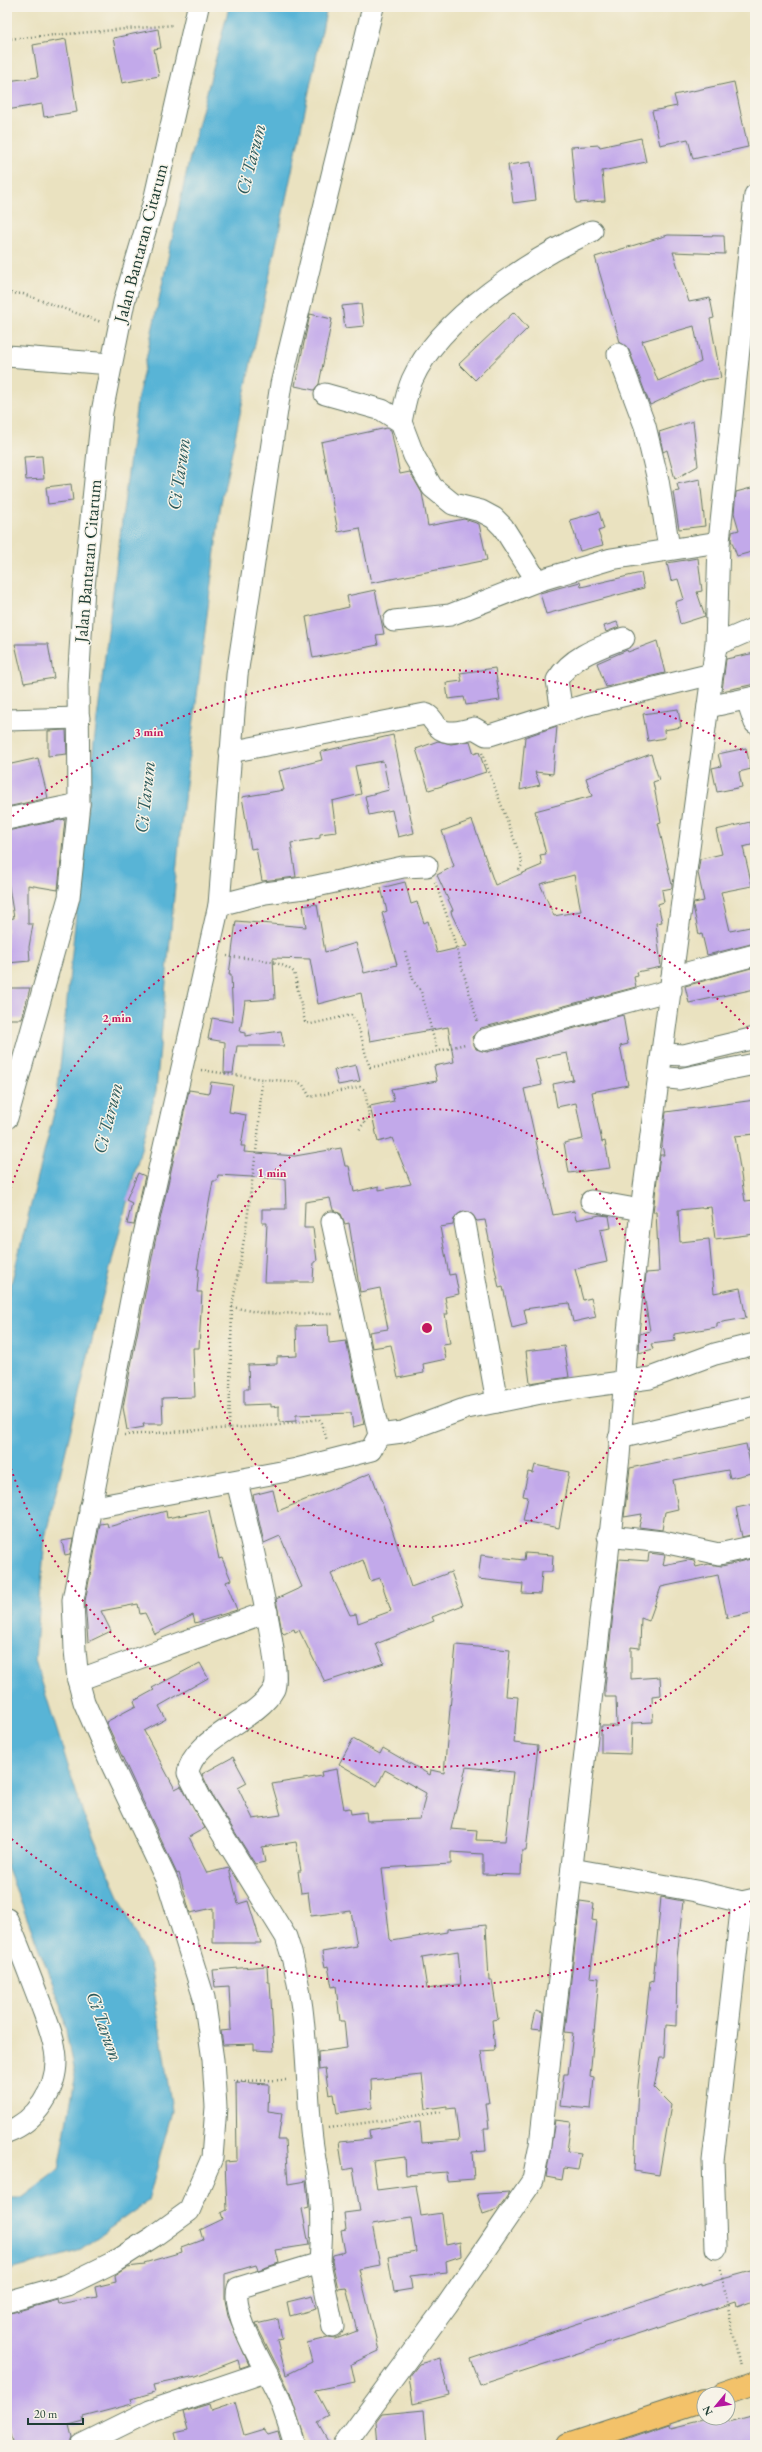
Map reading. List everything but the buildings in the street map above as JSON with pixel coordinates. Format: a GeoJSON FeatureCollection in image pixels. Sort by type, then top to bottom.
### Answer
{"type":"FeatureCollection","features":[{"type":"Feature","properties":{"kind":"main road"},"geometry":{"type":"LineString","coordinates":[[736,2390],[749,2385]]}},
{"type":"Feature","properties":{"kind":"main road"},"geometry":{"type":"LineString","coordinates":[[567,2445],[696,2403]]}},
{"type":"Feature","properties":{"kind":"street"},"geometry":{"type":"LineString","coordinates":[[7,2302],[67,2285],[112,2263],[188,2211],[212,2158],[216,2107],[204,1998],[168,1883],[110,1763],[84,1702],[78,1680],[74,1650],[73,1600],[141,1248],[219,905],[237,675],[281,384],[373,7]]}},
{"type":"Feature","properties":{"kind":"street","name":"Jalan Bantaran Citarum"},"geometry":{"type":"LineString","coordinates":[[7,1118],[69,897],[79,804],[78,684],[84,587],[102,412],[124,302],[154,201],[196,15]]}},
{"type":"Feature","properties":{"kind":"street"},"geometry":{"type":"LineString","coordinates":[[344,2445],[447,2305],[533,2180],[540,2145],[619,1438],[641,1210],[663,1054],[716,645],[719,542],[755,195]]}},
{"type":"Feature","properties":{"kind":"street"},"geometry":{"type":"LineString","coordinates":[[537,581],[503,527],[494,518],[481,511],[453,504],[432,487],[414,456],[401,422],[405,399],[412,379],[431,350],[458,320],[496,287],[566,243],[592,231]]}},
{"type":"Feature","properties":{"kind":"street"},"geometry":{"type":"LineString","coordinates":[[618,354],[645,426],[658,480],[669,548]]}},
{"type":"Feature","properties":{"kind":"street"},"geometry":{"type":"LineString","coordinates":[[7,356],[111,364]]}},
{"type":"Feature","properties":{"kind":"street"},"geometry":{"type":"LineString","coordinates":[[325,394],[382,410],[401,422]]}},
{"type":"Feature","properties":{"kind":"street"},"geometry":{"type":"LineString","coordinates":[[394,621],[450,615],[537,581],[611,559],[669,548],[719,542]]}},
{"type":"Feature","properties":{"kind":"street"},"geometry":{"type":"LineString","coordinates":[[716,645],[755,628]]}},
{"type":"Feature","properties":{"kind":"street"},"geometry":{"type":"LineString","coordinates":[[562,712],[557,680],[564,669],[582,656],[624,638]]}},
{"type":"Feature","properties":{"kind":"street"},"geometry":{"type":"LineString","coordinates":[[230,752],[425,714],[430,717],[439,729],[447,732],[474,728],[486,735],[490,735],[562,712],[712,674]]}},
{"type":"Feature","properties":{"kind":"street"},"geometry":{"type":"LineString","coordinates":[[708,707],[751,698],[755,723]]}},
{"type":"Feature","properties":{"kind":"street"},"geometry":{"type":"LineString","coordinates":[[7,720],[78,718]]}},
{"type":"Feature","properties":{"kind":"street"},"geometry":{"type":"LineString","coordinates":[[7,819],[79,804]]}},
{"type":"Feature","properties":{"kind":"street"},"geometry":{"type":"LineString","coordinates":[[219,905],[266,893],[312,887],[403,867],[427,866]]}},
{"type":"Feature","properties":{"kind":"street"},"geometry":{"type":"LineString","coordinates":[[484,1040],[672,983],[755,955]]}},
{"type":"Feature","properties":{"kind":"street"},"geometry":{"type":"LineString","coordinates":[[663,1054],[684,1055],[755,1038]]}},
{"type":"Feature","properties":{"kind":"street"},"geometry":{"type":"LineString","coordinates":[[659,1077],[679,1079],[755,1064]]}},
{"type":"Feature","properties":{"kind":"street"},"geometry":{"type":"LineString","coordinates":[[591,1201],[641,1210]]}},
{"type":"Feature","properties":{"kind":"street"},"geometry":{"type":"LineString","coordinates":[[90,1508],[333,1461],[371,1450],[379,1435],[332,1222]]}},
{"type":"Feature","properties":{"kind":"street"},"geometry":{"type":"LineString","coordinates":[[465,1223],[497,1402]]}},
{"type":"Feature","properties":{"kind":"street"},"geometry":{"type":"LineString","coordinates":[[379,1435],[402,1432],[467,1408],[541,1393],[624,1383],[650,1378],[715,1354],[755,1344]]}},
{"type":"Feature","properties":{"kind":"street"},"geometry":{"type":"LineString","coordinates":[[619,1438],[755,1406]]}},
{"type":"Feature","properties":{"kind":"street"},"geometry":{"type":"LineString","coordinates":[[237,1480],[267,1612],[276,1675],[275,1688],[264,1704],[202,1749],[194,1758],[188,1772],[203,1803],[286,1937],[298,1982],[304,2021],[311,2130],[322,2205],[320,2263],[333,2327]]}},
{"type":"Feature","properties":{"kind":"street"},"geometry":{"type":"LineString","coordinates":[[608,1536],[663,1542],[719,1554],[755,1546]]}},
{"type":"Feature","properties":{"kind":"street"},"geometry":{"type":"LineString","coordinates":[[78,1680],[267,1612]]}},
{"type":"Feature","properties":{"kind":"street"},"geometry":{"type":"LineString","coordinates":[[572,1869],[749,1900],[713,2161],[716,2248]]}},
{"type":"Feature","properties":{"kind":"street"},"geometry":{"type":"LineString","coordinates":[[7,1919],[47,2022],[56,2057],[54,2080],[38,2111],[25,2124],[7,2132]]}},
{"type":"Feature","properties":{"kind":"street"},"geometry":{"type":"LineString","coordinates":[[295,2445],[278,2395],[265,2372],[242,2318],[236,2296],[238,2288],[320,2263]]}},
{"type":"Feature","properties":{"kind":"street"},"geometry":{"type":"LineString","coordinates":[[81,2445],[150,2411],[265,2372]]}},
{"type":"Feature","properties":{"kind":"street"},"geometry":{"type":"LineString","coordinates":[[362,2445],[361,2440],[370,2409]]}},
{"type":"Feature","properties":{"kind":"path"},"geometry":{"type":"LineString","coordinates":[[7,39],[196,15]]}},
{"type":"Feature","properties":{"kind":"path"},"geometry":{"type":"LineString","coordinates":[[7,293],[24,294],[119,329]]}},
{"type":"Feature","properties":{"kind":"path"},"geometry":{"type":"LineString","coordinates":[[474,728],[521,858],[522,865],[519,870]]}},
{"type":"Feature","properties":{"kind":"path"},"geometry":{"type":"LineString","coordinates":[[208,954],[270,962],[288,968],[294,972],[305,1022],[311,1024],[351,1015],[359,1026],[363,1050],[370,1067],[387,1065],[437,1050],[484,1040],[467,988],[448,918],[427,866]]}},
{"type":"Feature","properties":{"kind":"path"},"geometry":{"type":"LineString","coordinates":[[406,952],[414,982],[421,991],[437,1050]]}},
{"type":"Feature","properties":{"kind":"path"},"geometry":{"type":"LineString","coordinates":[[181,1067],[262,1079],[298,1082],[303,1085],[310,1097],[360,1086],[365,1090],[370,1116],[360,1130]]}},
{"type":"Feature","properties":{"kind":"path"},"geometry":{"type":"LineString","coordinates":[[229,1428],[232,1307],[246,1228],[258,1136],[262,1079]]}},
{"type":"Feature","properties":{"kind":"path"},"geometry":{"type":"LineString","coordinates":[[232,1307],[261,1314],[352,1313]]}},
{"type":"Feature","properties":{"kind":"path"},"geometry":{"type":"LineString","coordinates":[[104,1437],[229,1428],[319,1419],[322,1423],[333,1461]]}},
{"type":"Feature","properties":{"kind":"path"},"geometry":{"type":"LineString","coordinates":[[214,2081],[308,2081]]}},
{"type":"Feature","properties":{"kind":"path"},"geometry":{"type":"LineString","coordinates":[[311,2130],[374,2123],[441,2112]]}},
{"type":"Feature","properties":{"kind":"path"},"geometry":{"type":"LineString","coordinates":[[716,2248],[749,2385]]}},
{"type":"Feature","properties":{"kind":"water","name":"Ci Tarum"},"geometry":{"type":"Polygon","coordinates":[[[229,7],[327,7],[221,503],[180,832],[156,1091],[99,1311],[45,1538],[35,1660],[83,1814],[151,1969],[172,2111],[148,2201],[78,2251],[7,2271],[7,2198],[22,2198],[59,2170],[75,2078],[61,2005],[7,1867],[7,1300],[56,1105],[94,743],[137,401],[188,165],[229,7]]]}}]}
